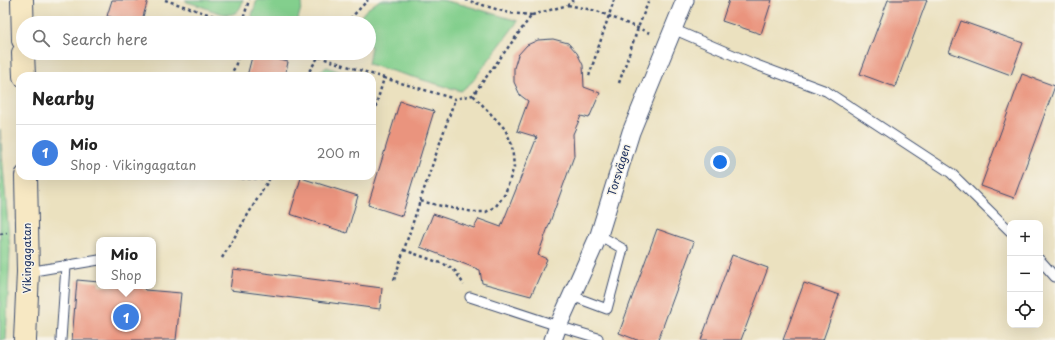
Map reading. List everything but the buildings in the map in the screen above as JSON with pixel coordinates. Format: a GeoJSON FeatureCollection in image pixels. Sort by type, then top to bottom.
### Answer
{"type":"FeatureCollection","features":[{"type":"Feature","properties":{"kind":"street"},"geometry":{"type":"LineString","coordinates":[[22,0],[22,16]]}},
{"type":"Feature","properties":{"kind":"street","name":"Torsvägen"},"geometry":{"type":"LineString","coordinates":[[555,333],[599,235],[631,132],[685,0]]}},
{"type":"Feature","properties":{"kind":"street"},"geometry":{"type":"LineString","coordinates":[[23,60],[24,72]]}},
{"type":"Feature","properties":{"kind":"street","name":"Vikingagatan"},"geometry":{"type":"LineString","coordinates":[[25,340],[28,272],[26,180]]}},
{"type":"Feature","properties":{"kind":"lane"},"geometry":{"type":"LineString","coordinates":[[671,35],[826,91],[951,173],[1007,228]]}},
{"type":"Feature","properties":{"kind":"lane"},"geometry":{"type":"LineString","coordinates":[[572,296],[607,308],[623,249],[599,235]]}},
{"type":"Feature","properties":{"kind":"lane"},"geometry":{"type":"LineString","coordinates":[[28,272],[96,261]]}},
{"type":"Feature","properties":{"kind":"lane"},"geometry":{"type":"LineString","coordinates":[[1043,263],[1055,277]]}},
{"type":"Feature","properties":{"kind":"lane"},"geometry":{"type":"LineString","coordinates":[[62,340],[66,266]]}},
{"type":"Feature","properties":{"kind":"lane"},"geometry":{"type":"LineString","coordinates":[[470,297],[555,333],[598,338]]}},
{"type":"Feature","properties":{"kind":"path"},"geometry":{"type":"LineString","coordinates":[[165,0],[214,16]]}},
{"type":"Feature","properties":{"kind":"path"},"geometry":{"type":"LineString","coordinates":[[244,16],[249,0]]}},
{"type":"Feature","properties":{"kind":"path"},"geometry":{"type":"LineString","coordinates":[[353,16],[368,0]]}},
{"type":"Feature","properties":{"kind":"path"},"geometry":{"type":"LineString","coordinates":[[466,0],[510,12],[532,15],[568,5],[597,11],[638,28],[671,35]]}},
{"type":"Feature","properties":{"kind":"path"},"geometry":{"type":"LineString","coordinates":[[568,5],[573,0]]}},
{"type":"Feature","properties":{"kind":"path"},"geometry":{"type":"LineString","coordinates":[[589,76],[614,0]]}},
{"type":"Feature","properties":{"kind":"path"},"geometry":{"type":"LineString","coordinates":[[619,83],[649,0]]}},
{"type":"Feature","properties":{"kind":"path"},"geometry":{"type":"LineString","coordinates":[[376,75],[455,99],[473,95],[532,15]]}},
{"type":"Feature","properties":{"kind":"path"},"geometry":{"type":"LineString","coordinates":[[232,72],[237,60]]}},
{"type":"Feature","properties":{"kind":"path"},"geometry":{"type":"LineString","coordinates":[[309,72],[316,60]]}},
{"type":"Feature","properties":{"kind":"path"},"geometry":{"type":"LineString","coordinates":[[331,60],[366,72]]}},
{"type":"Feature","properties":{"kind":"path"},"geometry":{"type":"LineString","coordinates":[[376,105],[384,78]]}},
{"type":"Feature","properties":{"kind":"path"},"geometry":{"type":"LineString","coordinates":[[420,201],[474,212],[486,212],[496,206],[505,194],[514,167],[512,145],[505,129],[473,95]]}},
{"type":"Feature","properties":{"kind":"path"},"geometry":{"type":"LineString","coordinates":[[394,280],[455,99]]}},
{"type":"Feature","properties":{"kind":"path"},"geometry":{"type":"LineString","coordinates":[[222,258],[268,180]]}},
{"type":"Feature","properties":{"kind":"path"},"geometry":{"type":"LineString","coordinates":[[404,250],[449,266],[456,272],[470,297]]}},
{"type":"Feature","properties":{"kind":"green space"},"geometry":{"type":"Polygon","coordinates":[[[185,0],[243,0],[238,11],[226,14],[216,12],[185,0]]]}},
{"type":"Feature","properties":{"kind":"green space"},"geometry":{"type":"Polygon","coordinates":[[[257,0],[303,0],[299,16],[252,15],[257,0]]]}},
{"type":"Feature","properties":{"kind":"green space"},"geometry":{"type":"Polygon","coordinates":[[[380,0],[441,0],[464,5],[518,21],[472,82],[461,91],[368,64],[369,60],[376,60],[376,16],[361,16],[366,10],[380,0]]]}},
{"type":"Feature","properties":{"kind":"green space"},"geometry":{"type":"Polygon","coordinates":[[[327,67],[341,72],[318,72],[327,67]]]}},
{"type":"Feature","properties":{"kind":"green space"},"geometry":{"type":"Polygon","coordinates":[[[0,130],[10,250],[6,340],[0,340],[0,130]]]}},
{"type":"Feature","properties":{"kind":"place","name":"Mio"},"geometry":{"type":"Point","coordinates":[126,317]}}]}
